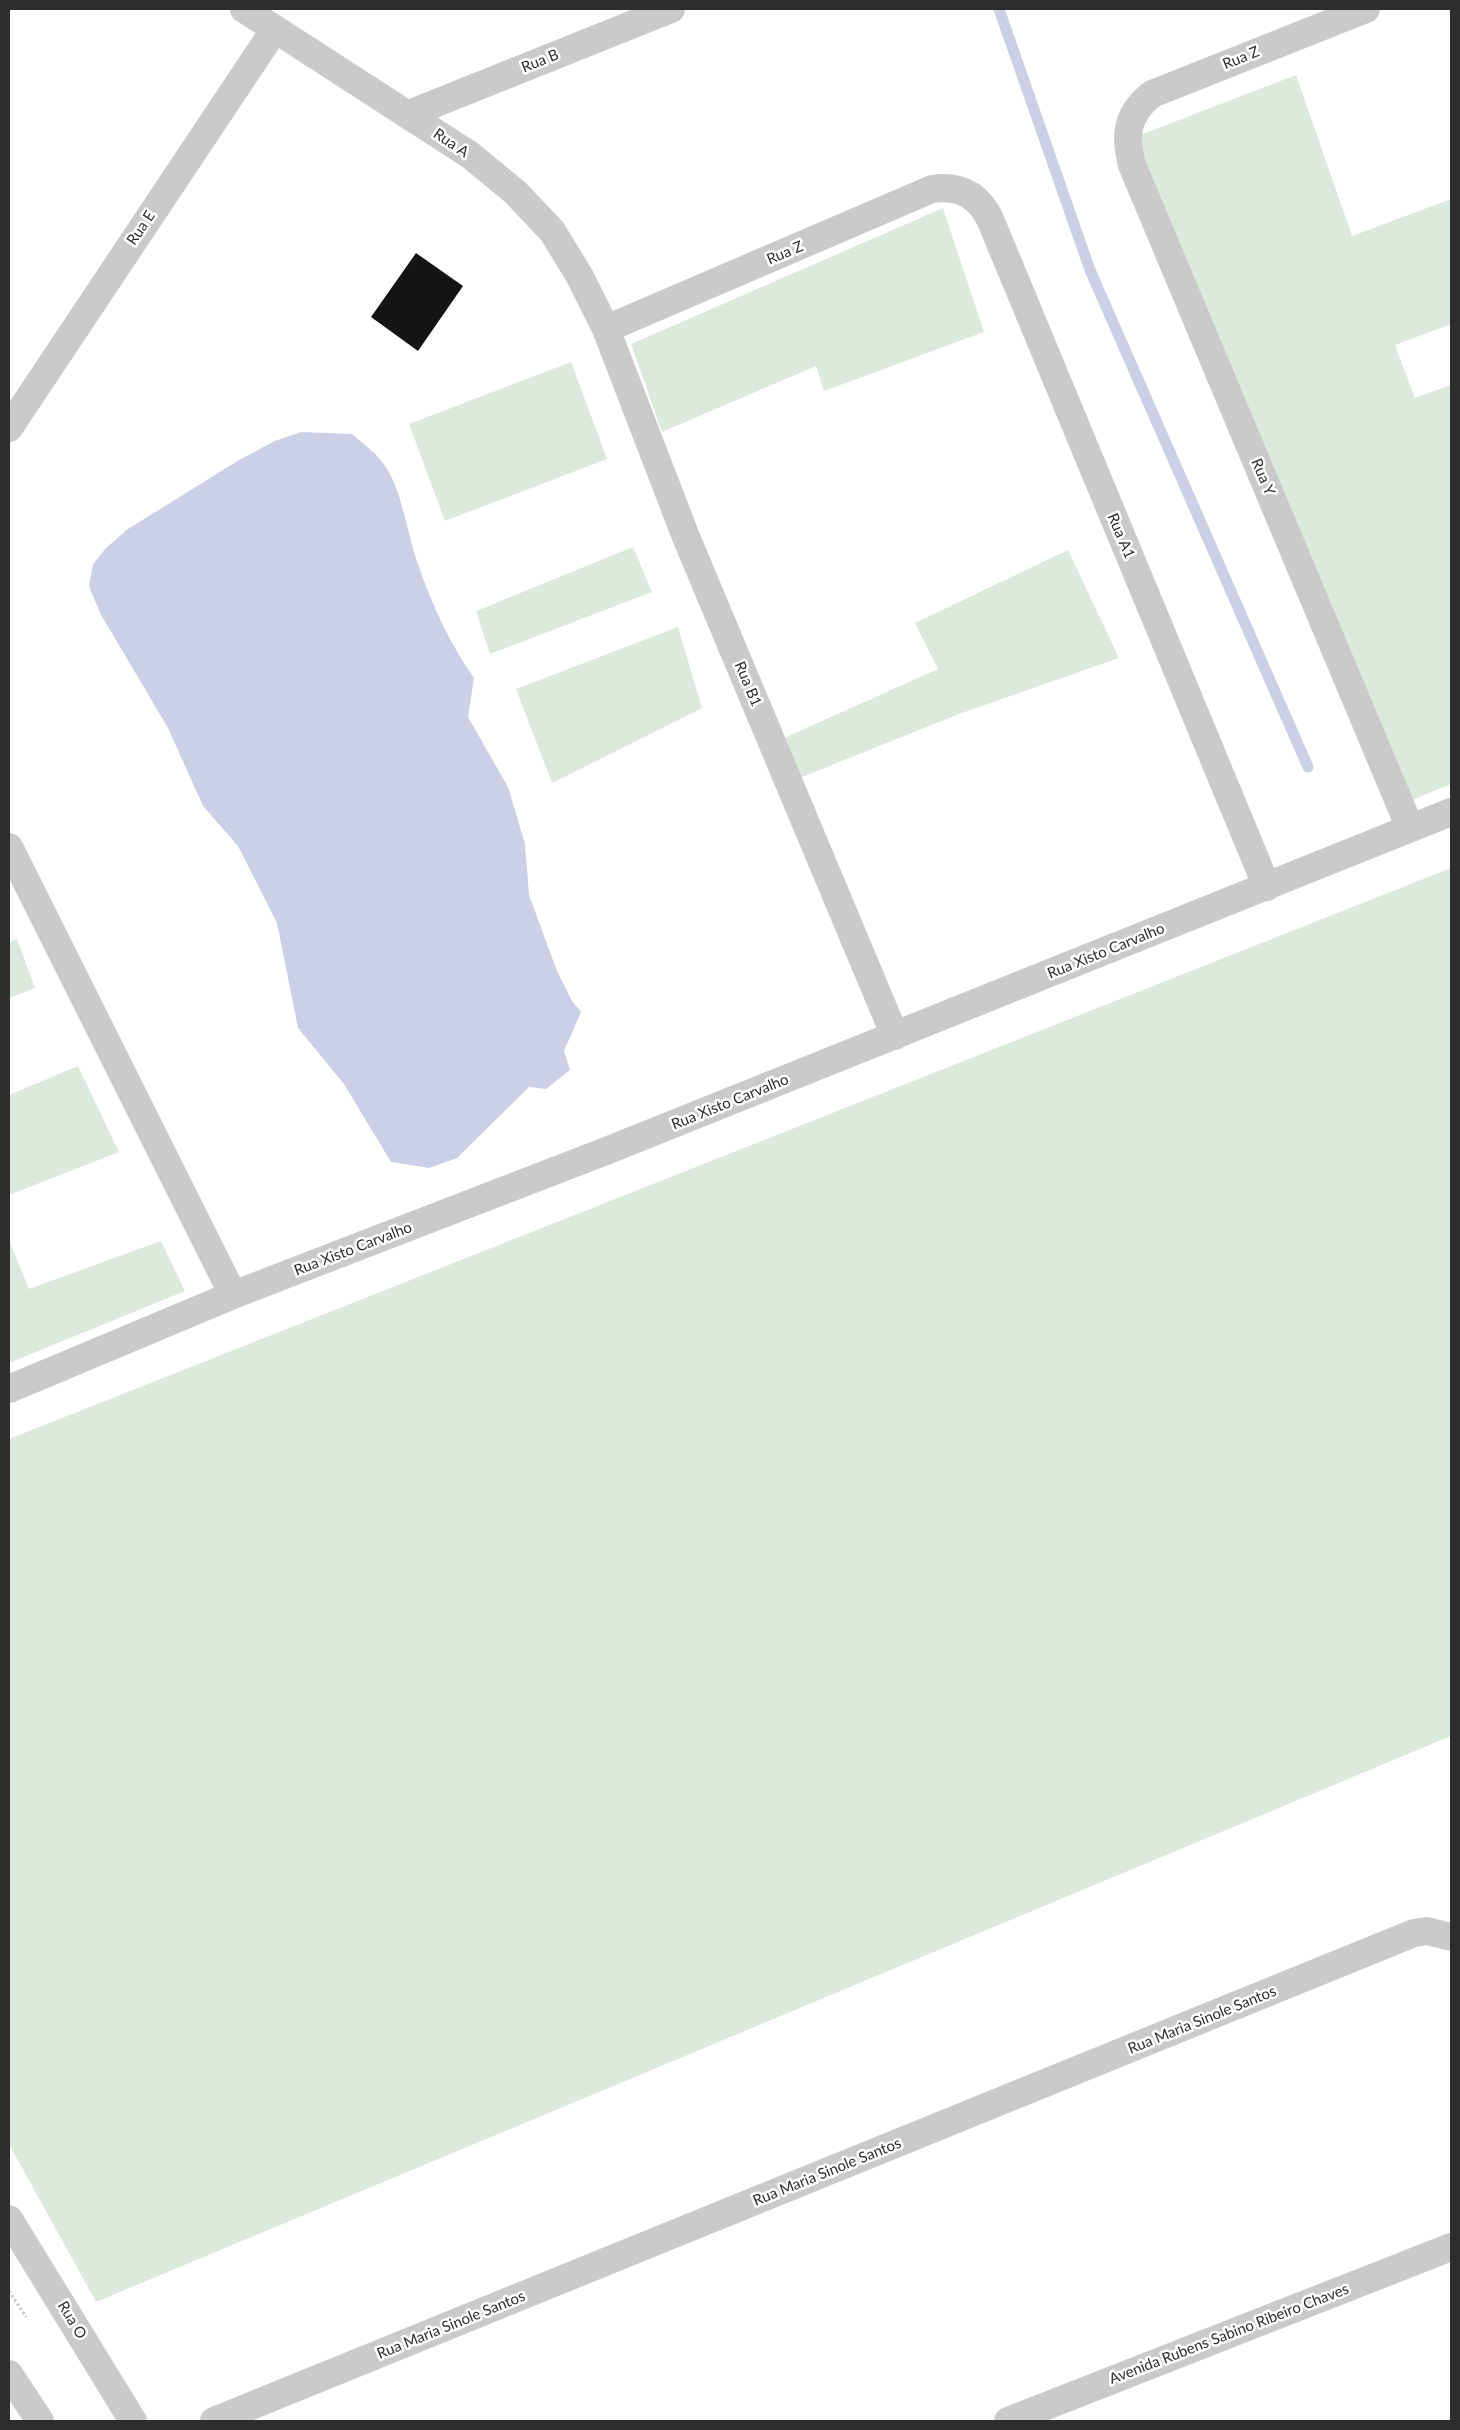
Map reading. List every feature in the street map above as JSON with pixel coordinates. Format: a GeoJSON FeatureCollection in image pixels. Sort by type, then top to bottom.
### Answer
{"type":"FeatureCollection","features":[{"type":"Feature","properties":{"kind":"street","name":"Rua A"},"geometry":{"type":"LineString","coordinates":[[244,9],[409,114],[477,161],[515,192],[552,231],[579,275],[606,329]]}},
{"type":"Feature","properties":{"kind":"street","name":"Rua B"},"geometry":{"type":"LineString","coordinates":[[409,114],[671,9]]}},
{"type":"Feature","properties":{"kind":"street","name":"Rua Z"},"geometry":{"type":"LineString","coordinates":[[1130,124],[1142,102],[1152,94],[1366,9]]}},
{"type":"Feature","properties":{"kind":"street","name":"Rua E"},"geometry":{"type":"LineString","coordinates":[[9,428],[275,29]]}},
{"type":"Feature","properties":{"kind":"street","name":"Rua Y"},"geometry":{"type":"LineString","coordinates":[[1130,124],[1127,136],[1132,164],[1410,828]]}},
{"type":"Feature","properties":{"kind":"street","name":"Rua Z"},"geometry":{"type":"LineString","coordinates":[[606,329],[932,189],[954,188],[966,192]]}},
{"type":"Feature","properties":{"kind":"street","name":"Rua A1"},"geometry":{"type":"LineString","coordinates":[[966,192],[977,200],[990,219],[1267,887]]}},
{"type":"Feature","properties":{"kind":"street","name":"Rua B1"},"geometry":{"type":"LineString","coordinates":[[606,329],[686,536],[895,1036]]}},
{"type":"Feature","properties":{"kind":"street","name":"Rua Xisto Carvalho"},"geometry":{"type":"LineString","coordinates":[[9,1389],[233,1295],[606,1151],[1451,812]]}},
{"type":"Feature","properties":{"kind":"street"},"geometry":{"type":"LineString","coordinates":[[9,847],[233,1295]]}},
{"type":"Feature","properties":{"kind":"street","name":"Rua Maria Sinole Santos"},"geometry":{"type":"LineString","coordinates":[[214,2421],[1414,1933],[1427,1931],[1446,1935]]}},
{"type":"Feature","properties":{"kind":"street","name":"Rua O"},"geometry":{"type":"LineString","coordinates":[[9,2219],[134,2421]]}},
{"type":"Feature","properties":{"kind":"street","name":"Avenida Rubens Sabino Ribeiro Chaves"},"geometry":{"type":"LineString","coordinates":[[1008,2421],[1451,2247]]}},
{"type":"Feature","properties":{"kind":"street"},"geometry":{"type":"LineString","coordinates":[[9,2374],[40,2421]]}},
{"type":"Feature","properties":{"kind":"shaded area"},"geometry":{"type":"Polygon","coordinates":[[[1296,75],[1352,236],[1451,199],[1451,324],[1395,345],[1415,398],[1451,385],[1451,784],[1410,801],[1135,137],[1296,75]]]}},
{"type":"Feature","properties":{"kind":"shaded area"},"geometry":{"type":"Polygon","coordinates":[[[943,208],[984,332],[824,391],[816,366],[662,432],[631,344],[943,208]]]}},
{"type":"Feature","properties":{"kind":"shaded area"},"geometry":{"type":"Polygon","coordinates":[[[571,362],[607,459],[445,521],[409,424],[571,362]]]}},
{"type":"Feature","properties":{"kind":"shaded area"},"geometry":{"type":"Polygon","coordinates":[[[633,547],[652,592],[490,654],[476,611],[633,547]]]}},
{"type":"Feature","properties":{"kind":"shaded area"},"geometry":{"type":"Polygon","coordinates":[[[1068,550],[1119,658],[959,714],[797,779],[784,738],[938,669],[915,623],[1068,550]]]}},
{"type":"Feature","properties":{"kind":"shaded area"},"geometry":{"type":"Polygon","coordinates":[[[678,627],[702,708],[552,783],[516,689],[678,627]]]}},
{"type":"Feature","properties":{"kind":"shaded area"},"geometry":{"type":"Polygon","coordinates":[[[1451,868],[1451,1736],[96,2302],[9,2144],[9,1439],[1451,868]]]}},
{"type":"Feature","properties":{"kind":"shaded area"},"geometry":{"type":"Polygon","coordinates":[[[17,939],[35,988],[9,998],[9,943],[17,939]]]}},
{"type":"Feature","properties":{"kind":"shaded area"},"geometry":{"type":"Polygon","coordinates":[[[78,1066],[119,1152],[9,1195],[9,1095],[78,1066]]]}},
{"type":"Feature","properties":{"kind":"shaded area"},"geometry":{"type":"Polygon","coordinates":[[[9,1240],[29,1289],[161,1241],[185,1291],[9,1363],[9,1240]]]}},
{"type":"Feature","properties":{"kind":"water"},"geometry":{"type":"Polygon","coordinates":[[[301,432],[352,434],[383,463],[395,484],[423,579],[449,637],[474,678],[468,717],[508,787],[525,844],[529,895],[557,971],[572,1001],[581,1012],[564,1051],[570,1070],[546,1089],[529,1087],[457,1158],[429,1168],[391,1162],[344,1084],[298,1028],[277,923],[238,846],[203,806],[168,728],[100,613],[89,586],[93,564],[106,548],[128,529],[239,460],[275,441],[301,432]]]}},
{"type":"Feature","properties":{"kind":"building"},"geometry":{"type":"Polygon","coordinates":[[[416,253],[463,286],[418,351],[371,317],[416,253]]]}},
{"type":"Feature","properties":{"kind":"waterway"},"geometry":{"type":"LineString","coordinates":[[999,9],[1090,270],[1308,767]]}}]}
